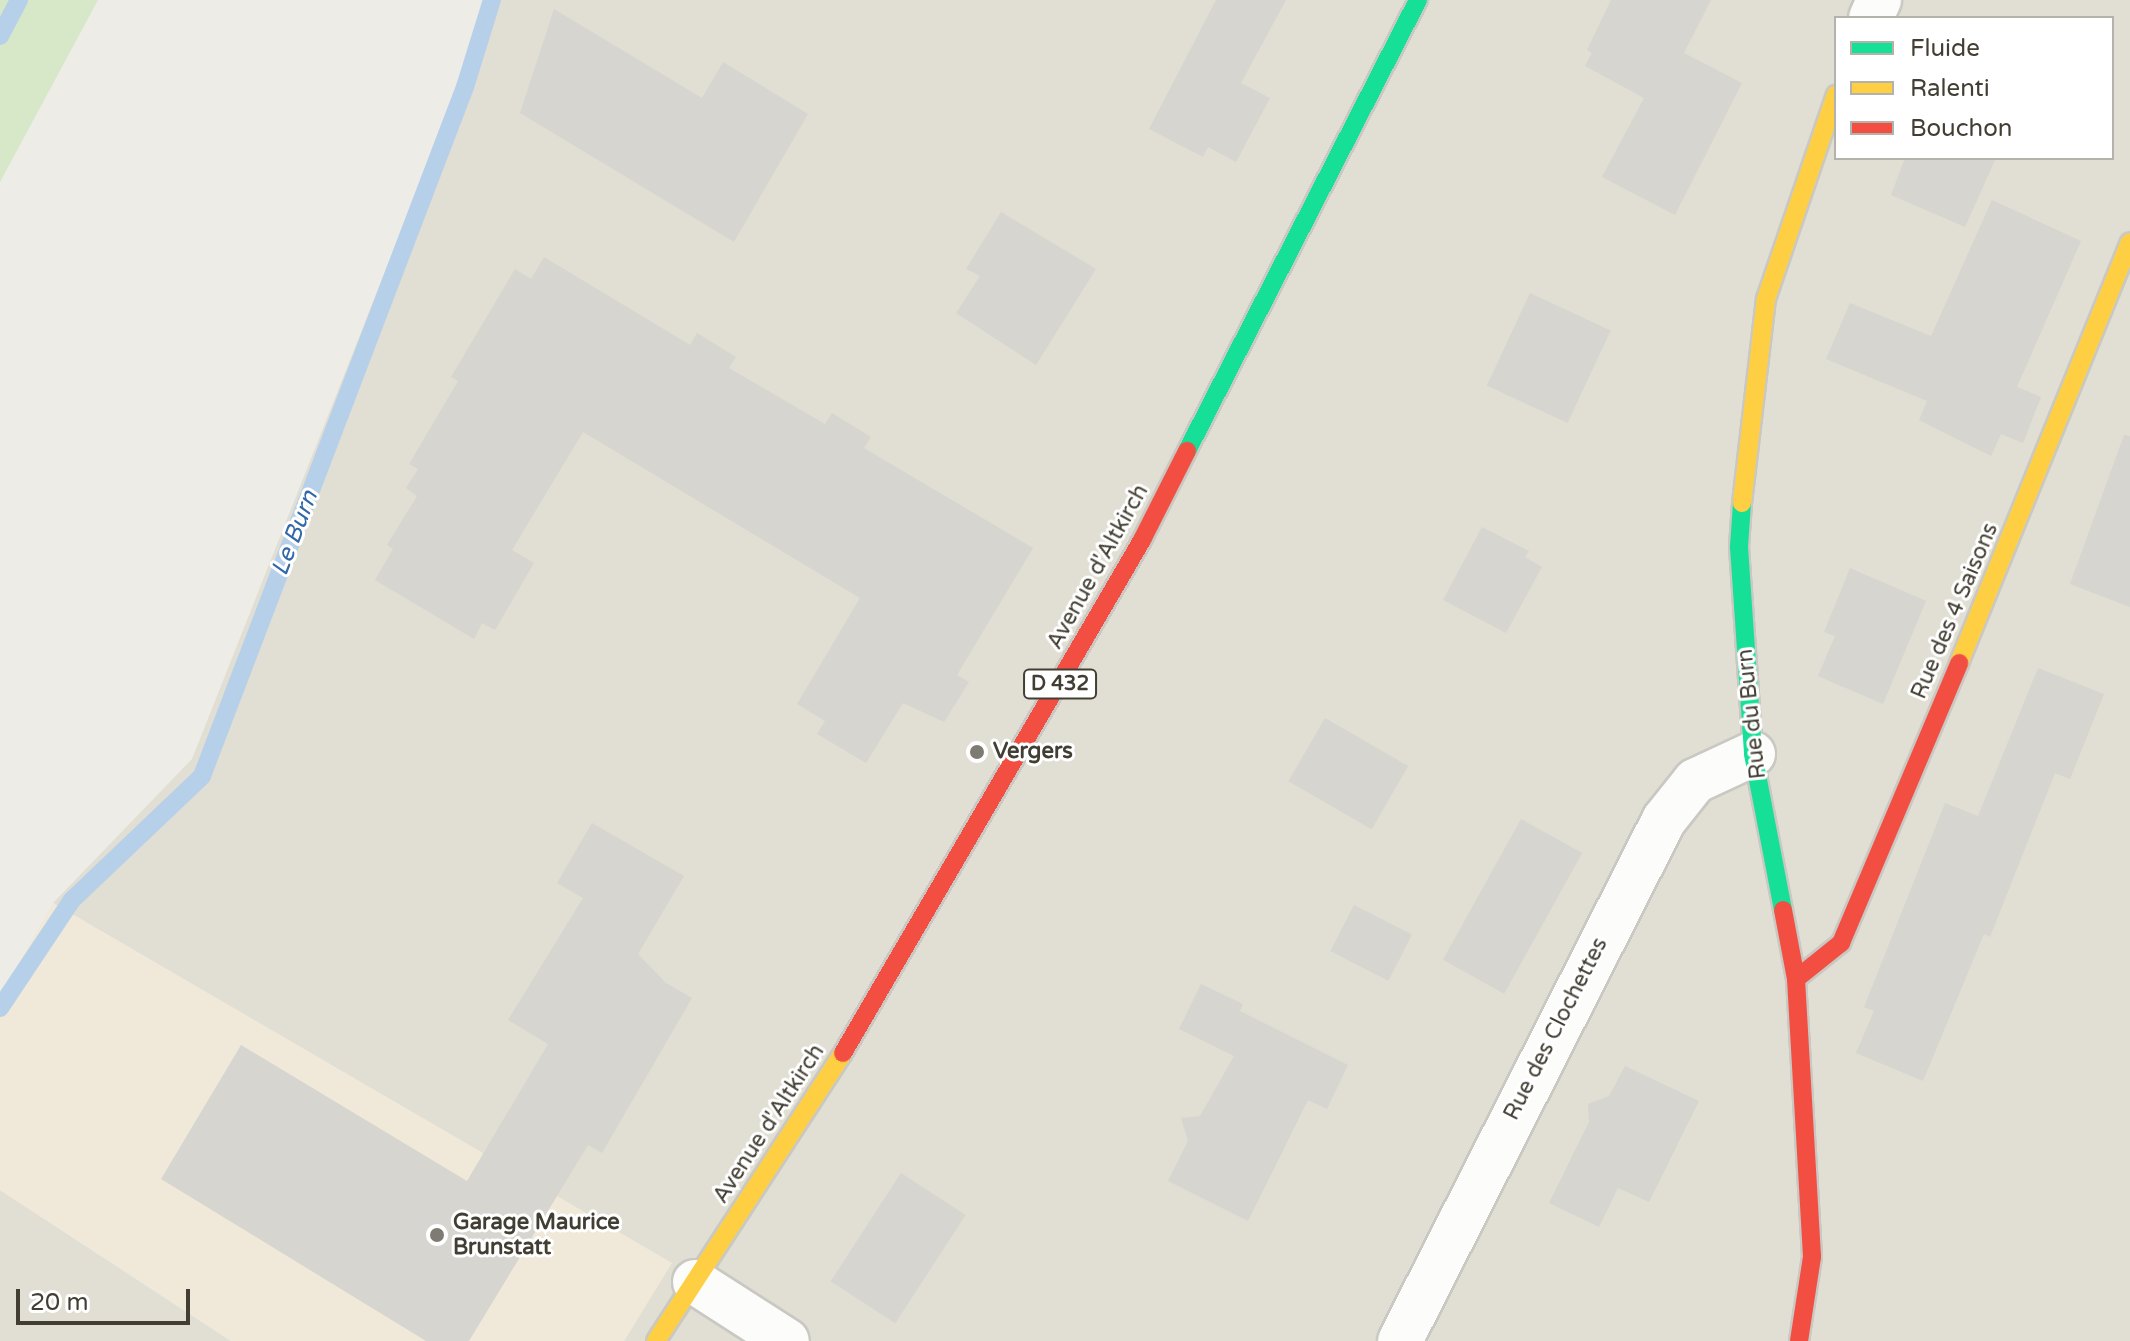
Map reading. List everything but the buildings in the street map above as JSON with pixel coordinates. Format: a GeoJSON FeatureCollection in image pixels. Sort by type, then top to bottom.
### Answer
{"type":"FeatureCollection","features":[{"type":"Feature","properties":{"kind":"street","name":"Avenue d'Altkirch"},"geometry":{"type":"LineString","coordinates":[[656,1341],[845,1050],[1142,540],[1418,0]]}},
{"type":"Feature","properties":{"kind":"street","name":"Rue du Burn"},"geometry":{"type":"LineString","coordinates":[[1799,1341],[1812,1257],[1796,979],[1753,754],[1739,547],[1747,431],[1766,299],[1834,101]]}},
{"type":"Feature","properties":{"kind":"street","name":"Rue des 4 Saisons"},"geometry":{"type":"LineString","coordinates":[[1796,979],[1841,943],[2009,545],[2130,242]]}},
{"type":"Feature","properties":{"kind":"street","name":"Rue des Clochettes"},"geometry":{"type":"LineString","coordinates":[[1400,1341],[1664,820],[1695,781],[1753,754]]}},
{"type":"Feature","properties":{"kind":"street"},"geometry":{"type":"LineString","coordinates":[[695,1282],[787,1341]]}},
{"type":"Feature","properties":{"kind":"shaded area"},"geometry":{"type":"Polygon","coordinates":[[[501,0],[2130,0],[2130,1341],[624,1341],[671,1263],[53,903],[192,759],[453,100],[501,0]]]}},
{"type":"Feature","properties":{"kind":"shaded area"},"geometry":{"type":"Polygon","coordinates":[[[53,903],[672,1263],[624,1341],[231,1341],[0,1190],[0,996],[53,903]]]}},
{"type":"Feature","properties":{"kind":"shaded area"},"geometry":{"type":"Polygon","coordinates":[[[0,1190],[231,1341],[0,1341],[0,1190]]]}},
{"type":"Feature","properties":{"kind":"green space"},"geometry":{"type":"Polygon","coordinates":[[[0,0],[98,0],[0,182],[0,0]]]}},
{"type":"Feature","properties":{"kind":"waterway"},"geometry":{"type":"LineString","coordinates":[[0,36],[19,0]]}},
{"type":"Feature","properties":{"kind":"waterway","name":"Le Burn"},"geometry":{"type":"LineString","coordinates":[[0,1008],[72,900],[202,776],[465,87],[492,0]]}},
{"type":"Feature","properties":{"kind":"traffic: fast"},"geometry":{"type":"LineString","coordinates":[[1187,451],[1418,0]]}},
{"type":"Feature","properties":{"kind":"traffic: fast"},"geometry":{"type":"LineString","coordinates":[[1742,503],[1739,547],[1753,754],[1783,910]]}},
{"type":"Feature","properties":{"kind":"traffic: slow"},"geometry":{"type":"LineString","coordinates":[[1742,503],[1766,299],[1834,101]]}},
{"type":"Feature","properties":{"kind":"traffic: slow"},"geometry":{"type":"LineString","coordinates":[[1959,663],[2130,242]]}},
{"type":"Feature","properties":{"kind":"traffic: slow"},"geometry":{"type":"LineString","coordinates":[[656,1341],[843,1053]]}},
{"type":"Feature","properties":{"kind":"traffic: jam"},"geometry":{"type":"LineString","coordinates":[[843,1053],[1142,540],[1187,451]]}},
{"type":"Feature","properties":{"kind":"traffic: jam"},"geometry":{"type":"LineString","coordinates":[[1796,979],[1841,943],[1959,663]]}},
{"type":"Feature","properties":{"kind":"traffic: jam"},"geometry":{"type":"LineString","coordinates":[[1783,910],[1796,979],[1812,1257],[1799,1341]]}},
{"type":"Feature","properties":{"kind":"place","name":"Vergers"},"geometry":{"type":"Point","coordinates":[977,752]}},
{"type":"Feature","properties":{"kind":"place","name":"Garage Maurice Brunstatt"},"geometry":{"type":"Point","coordinates":[437,1235]}}]}
